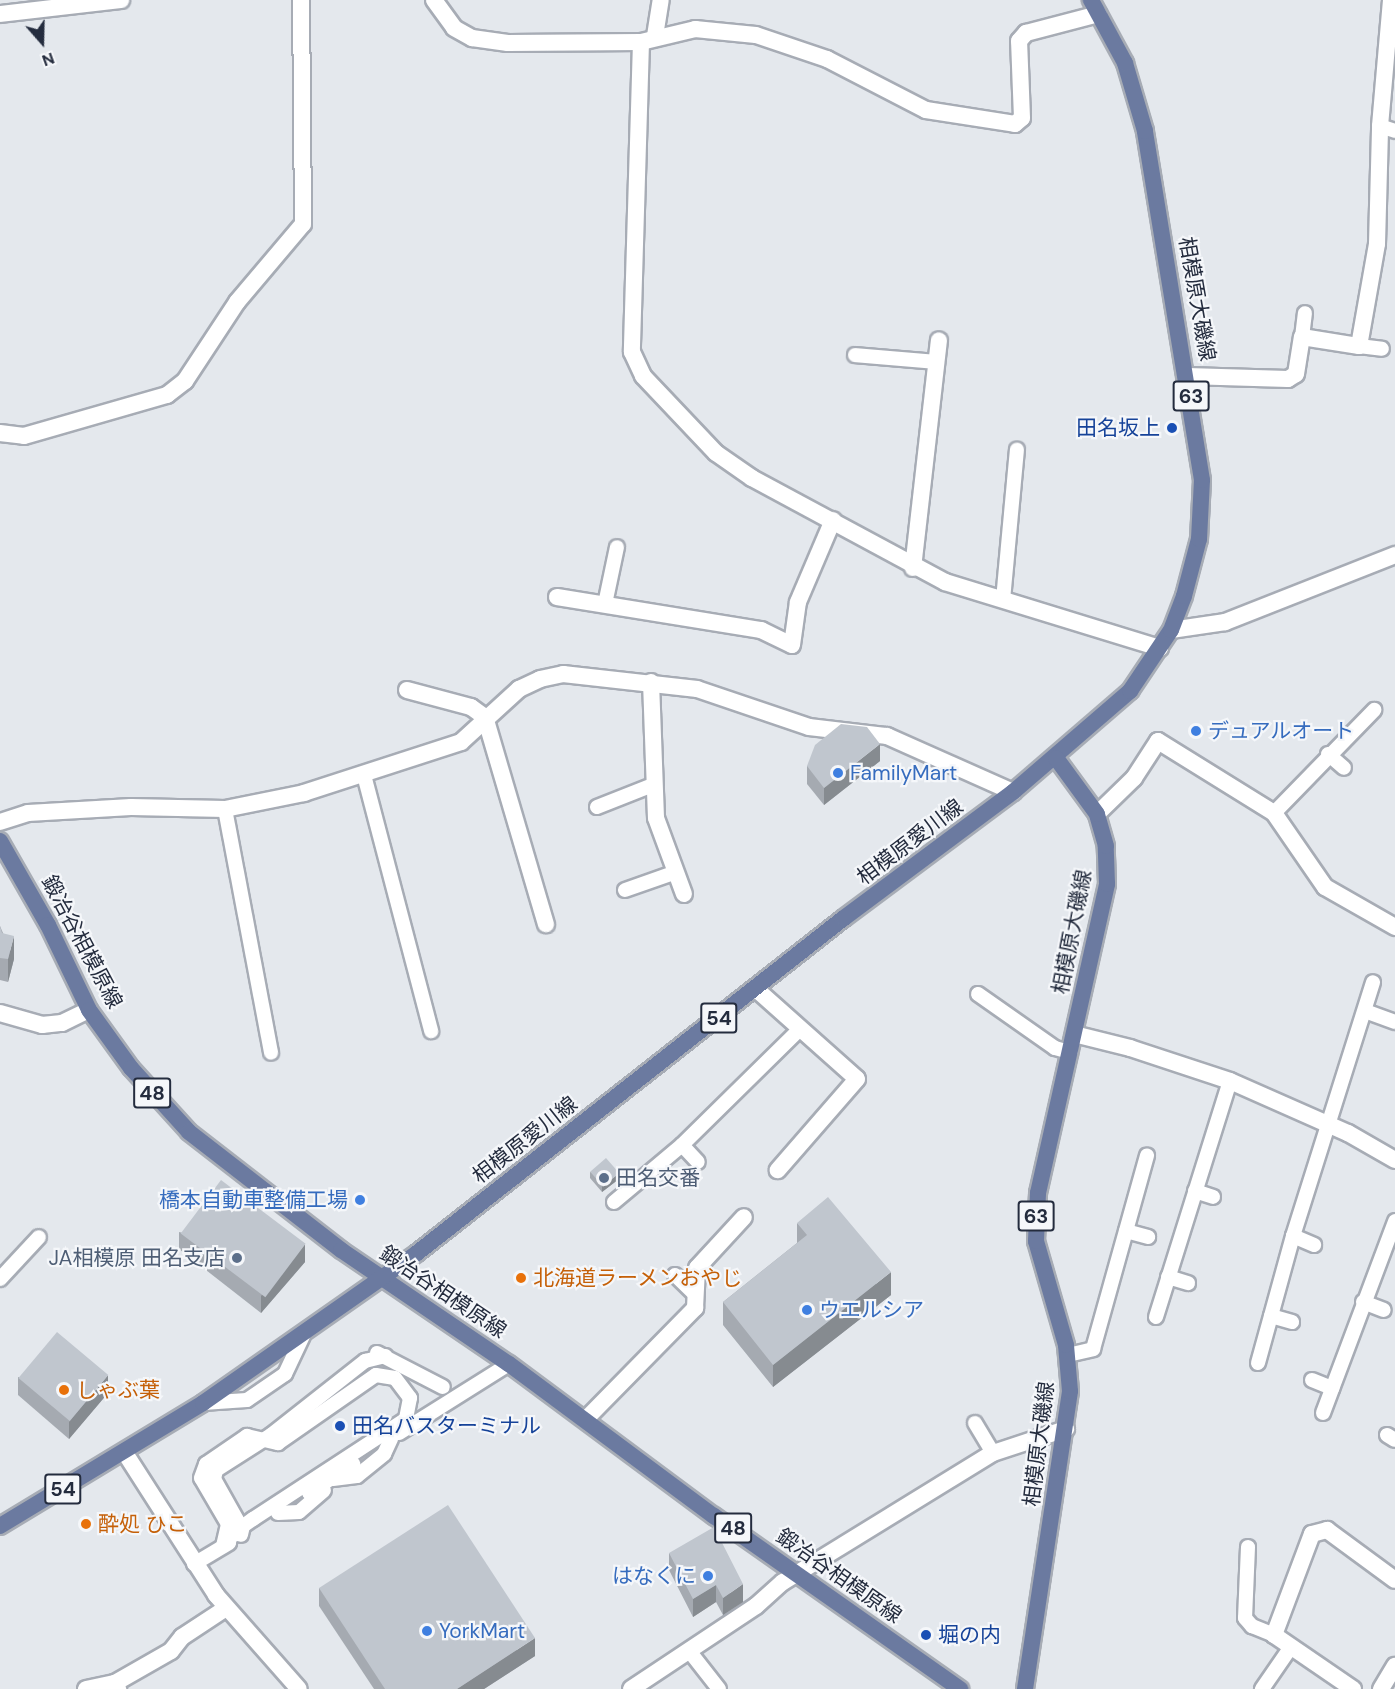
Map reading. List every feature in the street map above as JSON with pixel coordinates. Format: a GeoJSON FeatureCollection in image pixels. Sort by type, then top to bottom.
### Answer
{"type":"FeatureCollection","features":[{"type":"Feature","properties":{"kind":"main road","name":"相模原大磯線"},"geometry":{"type":"LineString","coordinates":[[1024,1689],[1066,1429],[1068,1355],[1036,1241],[1038,1192],[1107,884],[1106,846],[1097,814],[1056,758],[1118,703],[1171,630],[1194,565],[1201,513],[1199,444],[1145,130],[1125,63],[1095,7]]}},
{"type":"Feature","properties":{"kind":"main road","name":"相模原愛川線"},"geometry":{"type":"LineString","coordinates":[[0,1526],[125,1452],[303,1336],[382,1278],[1056,758]]}},
{"type":"Feature","properties":{"kind":"main road","name":"鍛冶谷相模原線"},"geometry":{"type":"LineString","coordinates":[[0,841],[33,895],[89,1010],[130,1068],[189,1132],[262,1191],[382,1278],[509,1364],[960,1689]]}},
{"type":"Feature","properties":{"kind":"street"},"geometry":{"type":"LineString","coordinates":[[0,14],[118,0]]}},
{"type":"Feature","properties":{"kind":"street"},"geometry":{"type":"LineString","coordinates":[[0,433],[24,436],[167,395],[185,381],[237,302],[303,224],[302,0]]}},
{"type":"Feature","properties":{"kind":"street"},"geometry":{"type":"LineString","coordinates":[[434,0],[454,28],[472,38],[548,44],[648,39],[695,29],[756,35],[827,59],[926,110],[1015,124],[1022,118],[1019,41],[1026,33],[1095,7]]}},
{"type":"Feature","properties":{"kind":"street"},"geometry":{"type":"LineString","coordinates":[[661,0],[648,39],[632,352],[635,364],[716,453],[752,478],[833,520],[913,568],[1003,600],[1160,648]]}},
{"type":"Feature","properties":{"kind":"street"},"geometry":{"type":"LineString","coordinates":[[1187,376],[1288,380],[1296,374],[1302,337],[1359,346],[1377,244],[1387,129],[1391,0]]}},
{"type":"Feature","properties":{"kind":"street"},"geometry":{"type":"LineString","coordinates":[[913,568],[939,340]]}},
{"type":"Feature","properties":{"kind":"street"},"geometry":{"type":"LineString","coordinates":[[557,597],[761,630],[792,645],[798,602],[833,520]]}},
{"type":"Feature","properties":{"kind":"street"},"geometry":{"type":"LineString","coordinates":[[1171,630],[1225,622],[1395,555]]}},
{"type":"Feature","properties":{"kind":"street"},"geometry":{"type":"LineString","coordinates":[[0,822],[28,813],[131,807],[225,809],[303,793],[461,742],[485,717],[519,689],[540,679],[563,674],[651,682],[725,696],[809,727],[887,736],[1013,792]]}},
{"type":"Feature","properties":{"kind":"street"},"geometry":{"type":"LineString","coordinates":[[651,682],[656,818],[684,894]]}},
{"type":"Feature","properties":{"kind":"street"},"geometry":{"type":"LineString","coordinates":[[407,690],[471,707],[485,717],[546,924]]}},
{"type":"Feature","properties":{"kind":"street"},"geometry":{"type":"LineString","coordinates":[[1097,814],[1134,778],[1158,741],[1274,813],[1325,887],[1395,927]]}},
{"type":"Feature","properties":{"kind":"street"},"geometry":{"type":"LineString","coordinates":[[756,989],[857,1079],[778,1170]]}},
{"type":"Feature","properties":{"kind":"street"},"geometry":{"type":"LineString","coordinates":[[0,1013],[42,1025],[62,1023],[89,1010]]}},
{"type":"Feature","properties":{"kind":"street"},"geometry":{"type":"LineString","coordinates":[[1074,1034],[1130,1048],[1230,1081],[1379,1148],[1395,1160]]}},
{"type":"Feature","properties":{"kind":"street"},"geometry":{"type":"LineString","coordinates":[[586,1419],[695,1308],[697,1268],[744,1216]]}},
{"type":"Feature","properties":{"kind":"street"},"geometry":{"type":"LineString","coordinates":[[631,1689],[690,1652],[797,1573],[993,1453],[1066,1429]]}},
{"type":"Feature","properties":{"kind":"street"},"geometry":{"type":"LineString","coordinates":[[125,1452],[195,1564],[226,1608],[299,1689]]}},
{"type":"Feature","properties":{"kind":"street"},"geometry":{"type":"LineString","coordinates":[[1353,1689],[1274,1635],[1316,1532],[1327,1530],[1395,1580]]}},
{"type":"Feature","properties":{"kind":"street"},"geometry":{"type":"LineString","coordinates":[[86,1689],[117,1686],[171,1651],[182,1637],[226,1608]]}},
{"type":"Feature","properties":{"kind":"street"},"geometry":{"type":"LineString","coordinates":[[1381,1689],[1395,1666]]}},
{"type":"Feature","properties":{"kind":"lane"},"geometry":{"type":"LineString","coordinates":[[1302,337],[1305,313]]}},
{"type":"Feature","properties":{"kind":"lane"},"geometry":{"type":"LineString","coordinates":[[1359,346],[1382,349]]}},
{"type":"Feature","properties":{"kind":"lane"},"geometry":{"type":"LineString","coordinates":[[855,355],[936,362]]}},
{"type":"Feature","properties":{"kind":"lane"},"geometry":{"type":"LineString","coordinates":[[1003,600],[1017,450]]}},
{"type":"Feature","properties":{"kind":"lane"},"geometry":{"type":"LineString","coordinates":[[604,604],[617,547]]}},
{"type":"Feature","properties":{"kind":"lane"},"geometry":{"type":"LineString","coordinates":[[1274,813],[1328,754],[1374,710]]}},
{"type":"Feature","properties":{"kind":"lane"},"geometry":{"type":"LineString","coordinates":[[1328,754],[1344,768]]}},
{"type":"Feature","properties":{"kind":"lane"},"geometry":{"type":"LineString","coordinates":[[364,775],[431,1031]]}},
{"type":"Feature","properties":{"kind":"lane"},"geometry":{"type":"LineString","coordinates":[[597,807],[655,784]]}},
{"type":"Feature","properties":{"kind":"lane"},"geometry":{"type":"LineString","coordinates":[[225,809],[271,1053]]}},
{"type":"Feature","properties":{"kind":"lane"},"geometry":{"type":"LineString","coordinates":[[625,890],[675,872]]}},
{"type":"Feature","properties":{"kind":"lane"},"geometry":{"type":"LineString","coordinates":[[1258,1363],[1293,1236],[1330,1126],[1373,982]]}},
{"type":"Feature","properties":{"kind":"lane"},"geometry":{"type":"LineString","coordinates":[[978,994],[1055,1048],[1070,1052]]}},
{"type":"Feature","properties":{"kind":"lane"},"geometry":{"type":"LineString","coordinates":[[1365,1011],[1395,1022]]}},
{"type":"Feature","properties":{"kind":"lane"},"geometry":{"type":"LineString","coordinates":[[614,1203],[682,1145],[800,1029]]}},
{"type":"Feature","properties":{"kind":"lane"},"geometry":{"type":"LineString","coordinates":[[1156,1317],[1230,1081]]}},
{"type":"Feature","properties":{"kind":"lane"},"geometry":{"type":"LineString","coordinates":[[682,1145],[698,1162]]}},
{"type":"Feature","properties":{"kind":"lane"},"geometry":{"type":"LineString","coordinates":[[1068,1355],[1093,1349],[1147,1155]]}},
{"type":"Feature","properties":{"kind":"lane"},"geometry":{"type":"LineString","coordinates":[[1195,1191],[1213,1197]]}},
{"type":"Feature","properties":{"kind":"lane"},"geometry":{"type":"LineString","coordinates":[[1323,1413],[1395,1221]]}},
{"type":"Feature","properties":{"kind":"lane"},"geometry":{"type":"LineString","coordinates":[[1126,1231],[1148,1237]]}},
{"type":"Feature","properties":{"kind":"lane"},"geometry":{"type":"LineString","coordinates":[[1293,1236],[1314,1245]]}},
{"type":"Feature","properties":{"kind":"lane"},"geometry":{"type":"LineString","coordinates":[[3,1271],[39,1237]]}},
{"type":"Feature","properties":{"kind":"lane"},"geometry":{"type":"LineString","coordinates":[[675,1275],[696,1295]]}},
{"type":"Feature","properties":{"kind":"lane"},"geometry":{"type":"LineString","coordinates":[[1168,1277],[1188,1283]]}},
{"type":"Feature","properties":{"kind":"lane"},"geometry":{"type":"LineString","coordinates":[[1363,1302],[1384,1310]]}},
{"type":"Feature","properties":{"kind":"lane"},"geometry":{"type":"LineString","coordinates":[[1271,1316],[1292,1322]]}},
{"type":"Feature","properties":{"kind":"lane"},"geometry":{"type":"LineString","coordinates":[[240,1528],[214,1479],[216,1470],[268,1438],[323,1397],[362,1352],[385,1356],[443,1387],[437,1408]]}},
{"type":"Feature","properties":{"kind":"lane"},"geometry":{"type":"LineString","coordinates":[[406,1419],[410,1398],[395,1378],[376,1376],[278,1443],[268,1438],[247,1436],[206,1464],[201,1478],[228,1524],[240,1528],[278,1513],[299,1512],[322,1493],[330,1480],[437,1408],[509,1364]]}},
{"type":"Feature","properties":{"kind":"lane"},"geometry":{"type":"LineString","coordinates":[[1312,1380],[1332,1388]]}},
{"type":"Feature","properties":{"kind":"lane"},"geometry":{"type":"LineString","coordinates":[[195,1564],[240,1528],[422,1408],[437,1408]]}},
{"type":"Feature","properties":{"kind":"lane"},"geometry":{"type":"LineString","coordinates":[[975,1423],[993,1453]]}},
{"type":"Feature","properties":{"kind":"lane"},"geometry":{"type":"LineString","coordinates":[[217,1505],[240,1528]]}},
{"type":"Feature","properties":{"kind":"lane"},"geometry":{"type":"LineString","coordinates":[[1248,1547],[1245,1618],[1252,1626],[1274,1635]]}},
{"type":"Feature","properties":{"kind":"lane"},"geometry":{"type":"LineString","coordinates":[[1262,1689],[1291,1647]]}},
{"type":"Feature","properties":{"kind":"lane"},"geometry":{"type":"LineString","coordinates":[[690,1652],[719,1689]]}},
{"type":"Feature","properties":{"kind":"building"},"geometry":{"type":"Polygon","coordinates":[[[841,724],[867,727],[880,744],[824,788],[807,766],[815,745],[841,724]]]}},
{"type":"Feature","properties":{"kind":"building"},"geometry":{"type":"Polygon","coordinates":[[[0,926],[2,933],[14,936],[8,959],[0,958],[0,926]]]}},
{"type":"Feature","properties":{"kind":"building","name":"田名交番"},"geometry":{"type":"Polygon","coordinates":[[[606,1158],[619,1173],[603,1187],[590,1172],[606,1158]]]}},
{"type":"Feature","properties":{"kind":"building"},"geometry":{"type":"Polygon","coordinates":[[[221,1180],[306,1244],[265,1297],[181,1234],[221,1180]]]}},
{"type":"Feature","properties":{"kind":"building","name":"ウエルシア"},"geometry":{"type":"Polygon","coordinates":[[[828,1197],[891,1272],[773,1365],[723,1302],[807,1235],[797,1223],[828,1197]]]}},
{"type":"Feature","properties":{"kind":"building"},"geometry":{"type":"Polygon","coordinates":[[[57,1332],[108,1375],[70,1421],[18,1378],[57,1332]]]}},
{"type":"Feature","properties":{"kind":"building","name":"YorkMart"},"geometry":{"type":"Polygon","coordinates":[[[448,1505],[535,1638],[457,1689],[385,1689],[319,1588],[448,1505]]]}},
{"type":"Feature","properties":{"kind":"building"},"geometry":{"type":"Polygon","coordinates":[[[714,1527],[743,1584],[723,1598],[716,1585],[693,1599],[669,1553],[714,1527]]]}},
{"type":"Feature","properties":{"kind":"place","name":"田名坂上"},"geometry":{"type":"Point","coordinates":[1172,428]}},
{"type":"Feature","properties":{"kind":"place","name":"デュアルオート"},"geometry":{"type":"Point","coordinates":[1196,731]}},
{"type":"Feature","properties":{"kind":"place","name":"FamilyMart"},"geometry":{"type":"Point","coordinates":[838,773]}},
{"type":"Feature","properties":{"kind":"place","name":"田名交番"},"geometry":{"type":"Point","coordinates":[604,1178]}},
{"type":"Feature","properties":{"kind":"place","name":"橋本自動車整備工場"},"geometry":{"type":"Point","coordinates":[360,1200]}},
{"type":"Feature","properties":{"kind":"place","name":"JA相模原 田名支店"},"geometry":{"type":"Point","coordinates":[237,1258]}},
{"type":"Feature","properties":{"kind":"place","name":"北海道ラーメンおやじ"},"geometry":{"type":"Point","coordinates":[521,1278]}},
{"type":"Feature","properties":{"kind":"place","name":"ウエルシア"},"geometry":{"type":"Point","coordinates":[807,1310]}},
{"type":"Feature","properties":{"kind":"place","name":"しゃぶ葉"},"geometry":{"type":"Point","coordinates":[64,1390]}},
{"type":"Feature","properties":{"kind":"place","name":"田名バスターミナル"},"geometry":{"type":"Point","coordinates":[340,1426]}},
{"type":"Feature","properties":{"kind":"place","name":"酔処 ひこ"},"geometry":{"type":"Point","coordinates":[86,1524]}},
{"type":"Feature","properties":{"kind":"place","name":"はなくに"},"geometry":{"type":"Point","coordinates":[708,1576]}},
{"type":"Feature","properties":{"kind":"place","name":"YorkMart"},"geometry":{"type":"Point","coordinates":[427,1631]}},
{"type":"Feature","properties":{"kind":"place","name":"堀の内"},"geometry":{"type":"Point","coordinates":[926,1635]}}]}
